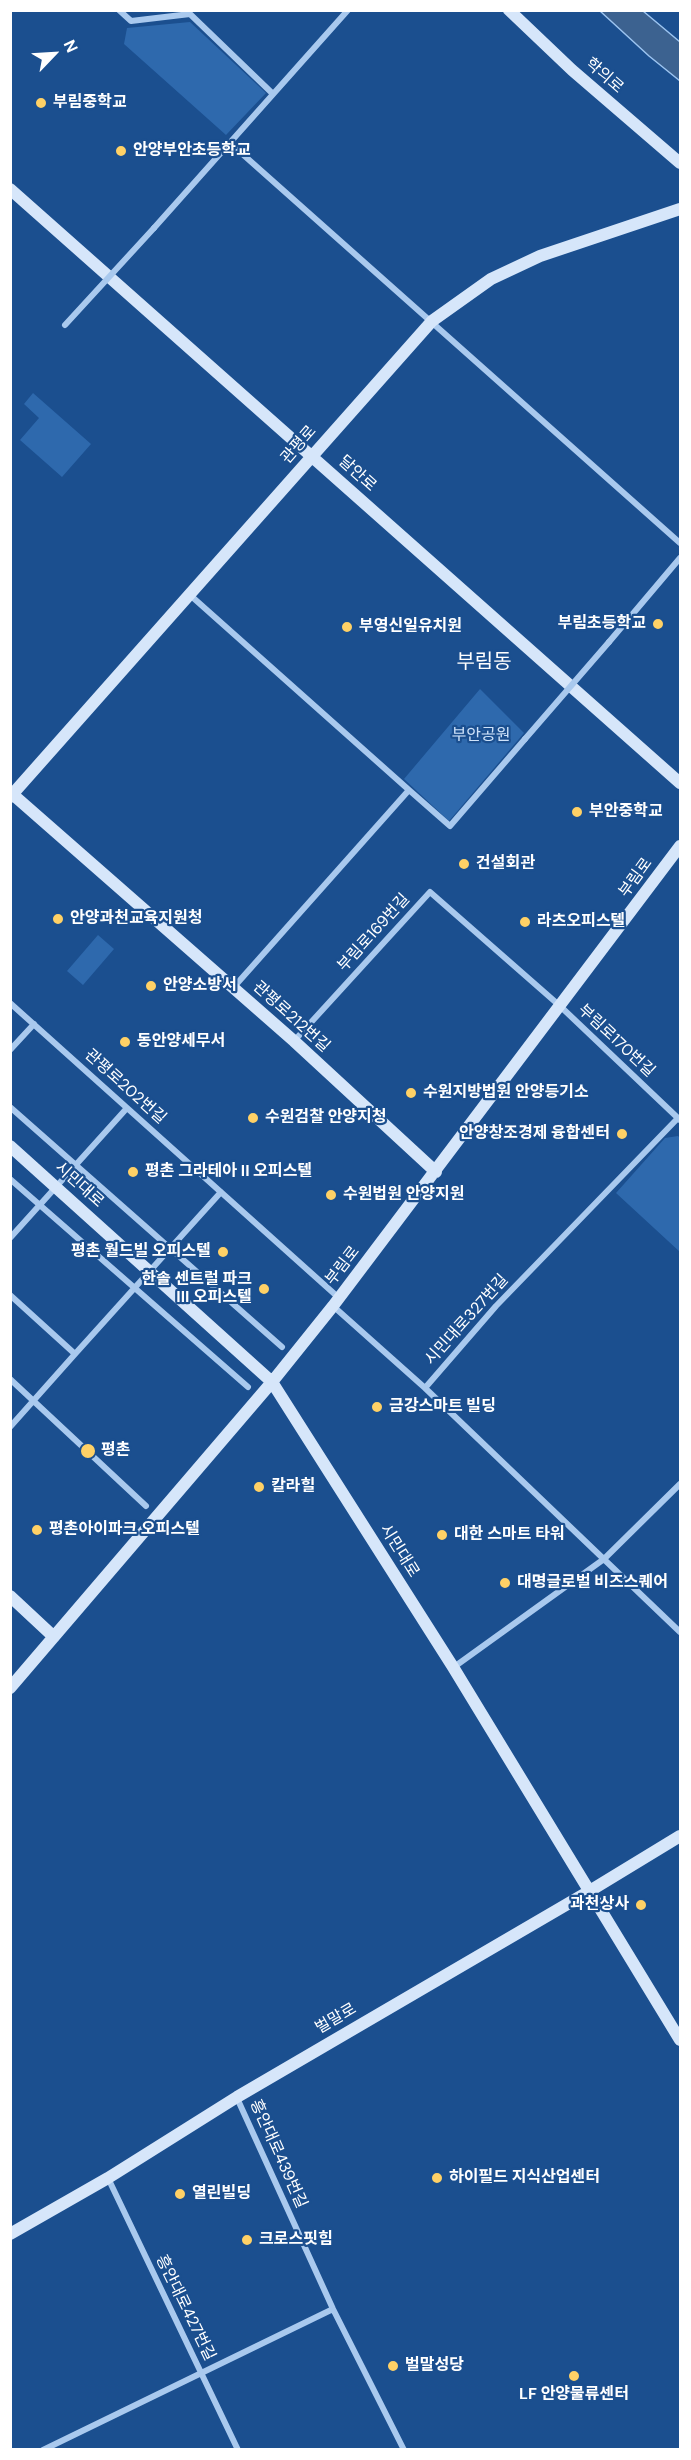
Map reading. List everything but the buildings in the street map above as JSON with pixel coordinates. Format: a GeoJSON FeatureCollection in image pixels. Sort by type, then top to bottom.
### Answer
{"type":"FeatureCollection","features":[{"type":"Feature","properties":{"kind":"street"},"geometry":{"type":"LineString","coordinates":[[119,10],[131,21],[190,14],[273,93]]}},
{"type":"Feature","properties":{"kind":"street"},"geometry":{"type":"LineString","coordinates":[[65,325],[348,10]]}},
{"type":"Feature","properties":{"kind":"street","name":"학의로"},"geometry":{"type":"LineString","coordinates":[[509,10],[572,70],[681,163]]}},
{"type":"Feature","properties":{"kind":"street"},"geometry":{"type":"LineString","coordinates":[[230,143],[681,543]]}},
{"type":"Feature","properties":{"kind":"street","name":"달안로"},"geometry":{"type":"LineString","coordinates":[[10,189],[681,783]]}},
{"type":"Feature","properties":{"kind":"street","name":"관평로"},"geometry":{"type":"LineString","coordinates":[[11,794],[432,321],[491,279],[540,256],[681,209]]}},
{"type":"Feature","properties":{"kind":"street"},"geometry":{"type":"LineString","coordinates":[[190,595],[450,826],[681,558]]}},
{"type":"Feature","properties":{"kind":"street"},"geometry":{"type":"LineString","coordinates":[[233,988],[409,790]]}},
{"type":"Feature","properties":{"kind":"street","name":"관평로212번길"},"geometry":{"type":"LineString","coordinates":[[11,794],[294,1041],[436,1172]]}},
{"type":"Feature","properties":{"kind":"street","name":"부림로"},"geometry":{"type":"LineString","coordinates":[[10,1688],[272,1382],[336,1302],[681,846]]}},
{"type":"Feature","properties":{"kind":"street","name":"부림로169번길"},"geometry":{"type":"LineString","coordinates":[[294,1041],[430,892],[560,1006]]}},
{"type":"Feature","properties":{"kind":"street","name":"관평로202번길"},"geometry":{"type":"LineString","coordinates":[[10,1003],[221,1192],[424,1388]]}},
{"type":"Feature","properties":{"kind":"street","name":"부림로170번길"},"geometry":{"type":"LineString","coordinates":[[560,1006],[679,1119]]}},
{"type":"Feature","properties":{"kind":"street"},"geometry":{"type":"LineString","coordinates":[[10,1050],[34,1024]]}},
{"type":"Feature","properties":{"kind":"street"},"geometry":{"type":"LineString","coordinates":[[10,1107],[282,1347]]}},
{"type":"Feature","properties":{"kind":"street"},"geometry":{"type":"LineString","coordinates":[[10,1238],[127,1108]]}},
{"type":"Feature","properties":{"kind":"street","name":"시민대로327번길"},"geometry":{"type":"LineString","coordinates":[[679,1119],[496,1306],[424,1388],[681,1632]]}},
{"type":"Feature","properties":{"kind":"street","name":"시민대로"},"geometry":{"type":"LineString","coordinates":[[10,1146],[272,1382],[453,1667],[588,1892],[681,2040]]}},
{"type":"Feature","properties":{"kind":"street"},"geometry":{"type":"LineString","coordinates":[[10,1179],[248,1387]]}},
{"type":"Feature","properties":{"kind":"street"},"geometry":{"type":"LineString","coordinates":[[10,1427],[221,1192]]}},
{"type":"Feature","properties":{"kind":"street"},"geometry":{"type":"LineString","coordinates":[[10,1295],[75,1354]]}},
{"type":"Feature","properties":{"kind":"street"},"geometry":{"type":"LineString","coordinates":[[10,1379],[147,1506]]}},
{"type":"Feature","properties":{"kind":"street"},"geometry":{"type":"LineString","coordinates":[[453,1667],[604,1559],[681,1484]]}},
{"type":"Feature","properties":{"kind":"street"},"geometry":{"type":"LineString","coordinates":[[10,1596],[54,1637]]}},
{"type":"Feature","properties":{"kind":"street","name":"벌말로"},"geometry":{"type":"LineString","coordinates":[[10,2234],[108,2178],[237,2097],[681,1836]]}},
{"type":"Feature","properties":{"kind":"street","name":"흥안대로439번길"},"geometry":{"type":"LineString","coordinates":[[237,2097],[333,2309],[404,2450]]}},
{"type":"Feature","properties":{"kind":"street","name":"흥안대로427번길"},"geometry":{"type":"LineString","coordinates":[[108,2178],[238,2450]]}},
{"type":"Feature","properties":{"kind":"street"},"geometry":{"type":"LineString","coordinates":[[43,2450],[333,2309]]}},
{"type":"Feature","properties":{"kind":"green space"},"geometry":{"type":"Polygon","coordinates":[[[190,22],[266,93],[226,135],[124,44],[127,28],[190,22]]]}},
{"type":"Feature","properties":{"kind":"green space"},"geometry":{"type":"Polygon","coordinates":[[[33,393],[91,444],[62,477],[20,440],[39,418],[24,404],[33,393]]]}},
{"type":"Feature","properties":{"kind":"green space","name":"부안공원"},"geometry":{"type":"Polygon","coordinates":[[[480,689],[524,733],[449,821],[404,779],[480,689]]]}},
{"type":"Feature","properties":{"kind":"green space"},"geometry":{"type":"Polygon","coordinates":[[[98,935],[114,949],[83,985],[67,971],[98,935]]]}},
{"type":"Feature","properties":{"kind":"green space"},"geometry":{"type":"Polygon","coordinates":[[[678,1136],[680,1138],[680,1252],[616,1193],[665,1138],[678,1136]]]}},
{"type":"Feature","properties":{"kind":"shaded area"},"geometry":{"type":"Polygon","coordinates":[[[600,11],[643,11],[680,42],[680,81],[649,56],[600,11]]]}},
{"type":"Feature","properties":{"kind":"place","name":"부림중학교"},"geometry":{"type":"Point","coordinates":[41,103]}},
{"type":"Feature","properties":{"kind":"place","name":"안양부안초등학교"},"geometry":{"type":"Point","coordinates":[121,151]}},
{"type":"Feature","properties":{"kind":"place","name":"부림초등학교"},"geometry":{"type":"Point","coordinates":[658,624]}},
{"type":"Feature","properties":{"kind":"place","name":"부영신일유치원"},"geometry":{"type":"Point","coordinates":[347,627]}},
{"type":"Feature","properties":{"kind":"place","name":"부안중학교"},"geometry":{"type":"Point","coordinates":[577,812]}},
{"type":"Feature","properties":{"kind":"place","name":"건설회관"},"geometry":{"type":"Point","coordinates":[464,864]}},
{"type":"Feature","properties":{"kind":"place","name":"안양과천교육지원청"},"geometry":{"type":"Point","coordinates":[58,919]}},
{"type":"Feature","properties":{"kind":"place","name":"라츠오피스텔"},"geometry":{"type":"Point","coordinates":[525,922]}},
{"type":"Feature","properties":{"kind":"place","name":"안양소방서"},"geometry":{"type":"Point","coordinates":[151,986]}},
{"type":"Feature","properties":{"kind":"place","name":"동안양세무서"},"geometry":{"type":"Point","coordinates":[125,1042]}},
{"type":"Feature","properties":{"kind":"place","name":"수원지방법원 안양등기소"},"geometry":{"type":"Point","coordinates":[411,1093]}},
{"type":"Feature","properties":{"kind":"place","name":"수원검찰 안양지청"},"geometry":{"type":"Point","coordinates":[253,1118]}},
{"type":"Feature","properties":{"kind":"place","name":"안양창조경제 융합센터"},"geometry":{"type":"Point","coordinates":[622,1134]}},
{"type":"Feature","properties":{"kind":"place","name":"평촌 그라테아 II 오피스텔"},"geometry":{"type":"Point","coordinates":[133,1172]}},
{"type":"Feature","properties":{"kind":"place","name":"수원법원 안양지원"},"geometry":{"type":"Point","coordinates":[331,1195]}},
{"type":"Feature","properties":{"kind":"place","name":"평촌 월드빌 오피스텔"},"geometry":{"type":"Point","coordinates":[223,1252]}},
{"type":"Feature","properties":{"kind":"place","name":"한솔 센트럴 파크 III 오피스텔"},"geometry":{"type":"Point","coordinates":[264,1289]}},
{"type":"Feature","properties":{"kind":"place","name":"금강스마트 빌딩"},"geometry":{"type":"Point","coordinates":[377,1407]}},
{"type":"Feature","properties":{"kind":"place","name":"평촌"},"geometry":{"type":"Point","coordinates":[88,1451]}},
{"type":"Feature","properties":{"kind":"place","name":"칼라힐"},"geometry":{"type":"Point","coordinates":[259,1487]}},
{"type":"Feature","properties":{"kind":"place","name":"평촌아이파크 오피스텔"},"geometry":{"type":"Point","coordinates":[37,1530]}},
{"type":"Feature","properties":{"kind":"place","name":"대한 스마트 타워"},"geometry":{"type":"Point","coordinates":[442,1535]}},
{"type":"Feature","properties":{"kind":"place","name":"대명글로벌 비즈스퀘어"},"geometry":{"type":"Point","coordinates":[505,1583]}},
{"type":"Feature","properties":{"kind":"place","name":"과천상사"},"geometry":{"type":"Point","coordinates":[641,1905]}},
{"type":"Feature","properties":{"kind":"place","name":"하이필드 지식산업센터"},"geometry":{"type":"Point","coordinates":[437,2178]}},
{"type":"Feature","properties":{"kind":"place","name":"열린빌딩"},"geometry":{"type":"Point","coordinates":[180,2194]}},
{"type":"Feature","properties":{"kind":"place","name":"크로스핏힘"},"geometry":{"type":"Point","coordinates":[247,2240]}},
{"type":"Feature","properties":{"kind":"place","name":"벌말성당"},"geometry":{"type":"Point","coordinates":[393,2366]}},
{"type":"Feature","properties":{"kind":"place","name":"LF 안양물류센터"},"geometry":{"type":"Point","coordinates":[574,2376]}},
{"type":"Feature","properties":{"kind":"district","name":"부림동"},"geometry":{"type":"Point","coordinates":[484,663]}}]}
